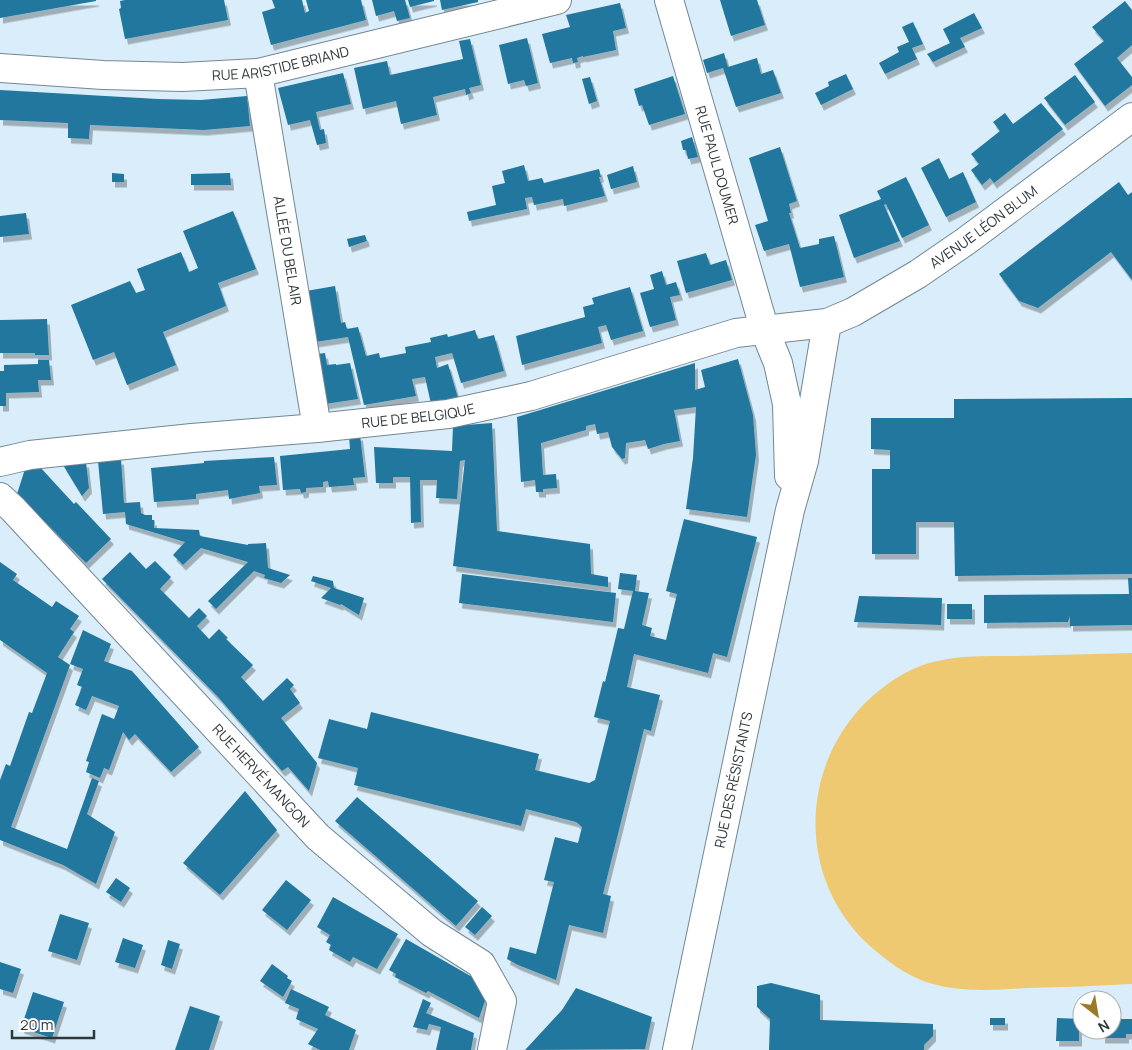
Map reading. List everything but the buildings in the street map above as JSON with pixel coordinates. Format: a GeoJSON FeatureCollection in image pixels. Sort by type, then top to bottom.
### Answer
{"type":"FeatureCollection","features":[{"type":"Feature","properties":{"kind":"street","name":"RUE ARISTIDE BRIAND"},"geometry":{"type":"LineString","coordinates":[[0,68],[103,75],[183,77],[258,73],[557,0]]}},
{"type":"Feature","properties":{"kind":"street","name":"RUE PAUL DOUMER"},"geometry":{"type":"LineString","coordinates":[[670,0],[765,331]]}},
{"type":"Feature","properties":{"kind":"street","name":"ALLÉE DU BEL AIR"},"geometry":{"type":"LineString","coordinates":[[258,73],[317,428]]}},
{"type":"Feature","properties":{"kind":"street","name":"AVENUE LÉON BLUM"},"geometry":{"type":"LineString","coordinates":[[828,323],[853,312],[926,268],[966,241],[1132,118]]}},
{"type":"Feature","properties":{"kind":"street","name":"RUE DE BELGIQUE"},"geometry":{"type":"LineString","coordinates":[[0,462],[30,455],[192,438],[317,428],[457,412],[532,396],[736,332],[765,331],[828,323]]}},
{"type":"Feature","properties":{"kind":"street","name":"RUE DES RÉSISTANTS"},"geometry":{"type":"LineString","coordinates":[[677,1050],[790,510],[804,461],[828,323]]}},
{"type":"Feature","properties":{"kind":"street","name":"RUE DES RÉSISTANTS"},"geometry":{"type":"LineString","coordinates":[[765,331],[778,364],[787,404],[790,510]]}},
{"type":"Feature","properties":{"kind":"street","name":"RUE HERVÉ MANGON"},"geometry":{"type":"LineString","coordinates":[[0,497],[318,837],[432,933],[481,964],[502,1001],[492,1050]]}},
{"type":"Feature","properties":{"kind":"shaded area"},"geometry":{"type":"Polygon","coordinates":[[[1132,653],[1132,984],[989,990],[951,988],[926,982],[889,962],[870,946],[846,920],[829,890],[819,858],[816,825],[818,792],[828,760],[844,729],[866,702],[888,684],[920,666],[940,660],[972,656],[1132,653]]]}}]}
